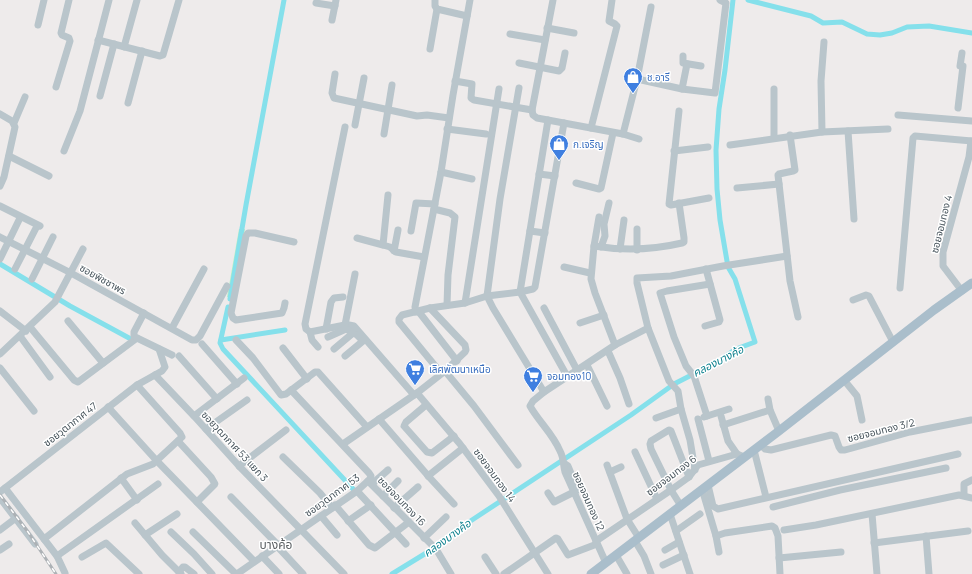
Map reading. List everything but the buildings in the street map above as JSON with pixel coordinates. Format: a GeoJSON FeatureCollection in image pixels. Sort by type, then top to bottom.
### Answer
{"type":"FeatureCollection","features":[{"type":"Feature","properties":{"kind":"main road"},"geometry":{"type":"LineString","coordinates":[[594,573],[610,559],[705,487],[740,456],[757,447],[779,431],[934,310],[972,283]]}},
{"type":"Feature","properties":{"kind":"street"},"geometry":{"type":"LineString","coordinates":[[38,25],[44,0]]}},
{"type":"Feature","properties":{"kind":"street"},"geometry":{"type":"LineString","coordinates":[[56,87],[70,40],[61,33],[69,0]]}},
{"type":"Feature","properties":{"kind":"street"},"geometry":{"type":"LineString","coordinates":[[64,151],[80,111],[109,0]]}},
{"type":"Feature","properties":{"kind":"street"},"geometry":{"type":"LineString","coordinates":[[124,47],[137,0]]}},
{"type":"Feature","properties":{"kind":"street"},"geometry":{"type":"LineString","coordinates":[[98,40],[160,56],[163,55],[179,0]]}},
{"type":"Feature","properties":{"kind":"street"},"geometry":{"type":"LineString","coordinates":[[430,49],[437,9],[435,6],[435,0]]}},
{"type":"Feature","properties":{"kind":"street"},"geometry":{"type":"LineString","coordinates":[[456,361],[417,312],[415,306],[441,172],[455,81],[470,0]]}},
{"type":"Feature","properties":{"kind":"street"},"geometry":{"type":"LineString","coordinates":[[553,0],[532,110],[533,115],[537,118],[623,134],[639,139]]}},
{"type":"Feature","properties":{"kind":"street"},"geometry":{"type":"LineString","coordinates":[[590,128],[617,26],[609,20],[612,0]]}},
{"type":"Feature","properties":{"kind":"street"},"geometry":{"type":"LineString","coordinates":[[637,79],[682,89],[715,93],[726,3],[720,0]]}},
{"type":"Feature","properties":{"kind":"street"},"geometry":{"type":"LineString","coordinates":[[316,3],[335,3],[332,20]]}},
{"type":"Feature","properties":{"kind":"street"},"geometry":{"type":"LineString","coordinates":[[623,134],[637,79],[651,7]]}},
{"type":"Feature","properties":{"kind":"street"},"geometry":{"type":"LineString","coordinates":[[437,9],[467,16]]}},
{"type":"Feature","properties":{"kind":"street"},"geometry":{"type":"LineString","coordinates":[[547,28],[574,33]]}},
{"type":"Feature","properties":{"kind":"street"},"geometry":{"type":"LineString","coordinates":[[510,34],[545,40]]}},
{"type":"Feature","properties":{"kind":"street"},"geometry":{"type":"LineString","coordinates":[[822,132],[821,81],[824,42]]}},
{"type":"Feature","properties":{"kind":"street"},"geometry":{"type":"LineString","coordinates":[[100,96],[114,44]]}},
{"type":"Feature","properties":{"kind":"street"},"geometry":{"type":"LineString","coordinates":[[128,102],[142,51]]}},
{"type":"Feature","properties":{"kind":"street"},"geometry":{"type":"LineString","coordinates":[[519,63],[557,71],[561,70],[565,53]]}},
{"type":"Feature","properties":{"kind":"street"},"geometry":{"type":"LineString","coordinates":[[958,108],[962,53]]}},
{"type":"Feature","properties":{"kind":"street"},"geometry":{"type":"LineString","coordinates":[[684,56],[682,62],[701,66]]}},
{"type":"Feature","properties":{"kind":"street"},"geometry":{"type":"LineString","coordinates":[[682,89],[687,64]]}},
{"type":"Feature","properties":{"kind":"street"},"geometry":{"type":"LineString","coordinates":[[336,74],[332,93],[333,97],[417,116],[427,115],[449,118]]}},
{"type":"Feature","properties":{"kind":"street"},"geometry":{"type":"LineString","coordinates":[[355,125],[364,78]]}},
{"type":"Feature","properties":{"kind":"street"},"geometry":{"type":"LineString","coordinates":[[455,81],[472,84],[471,98],[473,99],[532,110]]}},
{"type":"Feature","properties":{"kind":"street"},"geometry":{"type":"LineString","coordinates":[[384,134],[392,85]]}},
{"type":"Feature","properties":{"kind":"street"},"geometry":{"type":"LineString","coordinates":[[519,88],[500,199],[487,296],[493,308],[544,392],[567,376],[587,365],[615,345],[648,328]]}},
{"type":"Feature","properties":{"kind":"street"},"geometry":{"type":"LineString","coordinates":[[465,302],[498,104],[499,89]]}},
{"type":"Feature","properties":{"kind":"street"},"geometry":{"type":"LineString","coordinates":[[774,89],[774,138]]}},
{"type":"Feature","properties":{"kind":"street"},"geometry":{"type":"LineString","coordinates":[[13,122],[25,97]]}},
{"type":"Feature","properties":{"kind":"street"},"geometry":{"type":"LineString","coordinates":[[679,111],[669,204],[710,198]]}},
{"type":"Feature","properties":{"kind":"street"},"geometry":{"type":"LineString","coordinates":[[0,114],[13,122],[15,126],[4,178],[0,186]]}},
{"type":"Feature","properties":{"kind":"street"},"geometry":{"type":"LineString","coordinates":[[898,115],[972,121]]}},
{"type":"Feature","properties":{"kind":"street"},"geometry":{"type":"LineString","coordinates":[[548,120],[520,292],[567,376]]}},
{"type":"Feature","properties":{"kind":"street"},"geometry":{"type":"LineString","coordinates":[[518,465],[474,406],[399,322],[399,319],[402,315],[430,308],[465,302],[487,296],[532,289],[536,284],[564,123]]}},
{"type":"Feature","properties":{"kind":"street"},"geometry":{"type":"LineString","coordinates":[[318,347],[310,332],[306,329],[305,324],[345,127]]}},
{"type":"Feature","properties":{"kind":"street"},"geometry":{"type":"LineString","coordinates":[[448,129],[486,134]]}},
{"type":"Feature","properties":{"kind":"street"},"geometry":{"type":"LineString","coordinates":[[730,145],[790,135],[888,129]]}},
{"type":"Feature","properties":{"kind":"street"},"geometry":{"type":"LineString","coordinates":[[848,131],[854,219]]}},
{"type":"Feature","properties":{"kind":"street"},"geometry":{"type":"LineString","coordinates":[[576,183],[599,189],[602,188],[613,133]]}},
{"type":"Feature","properties":{"kind":"street"},"geometry":{"type":"LineString","coordinates":[[790,135],[795,170],[793,172],[778,174],[790,281],[798,317]]}},
{"type":"Feature","properties":{"kind":"street"},"geometry":{"type":"LineString","coordinates":[[900,288],[913,138],[915,136],[972,141]]}},
{"type":"Feature","properties":{"kind":"street","name":"ซอยจอมทอง 4"},"geometry":{"type":"LineString","coordinates":[[962,290],[943,266],[943,252],[969,158],[972,141]]}},
{"type":"Feature","properties":{"kind":"street"},"geometry":{"type":"LineString","coordinates":[[674,151],[708,147]]}},
{"type":"Feature","properties":{"kind":"street"},"geometry":{"type":"LineString","coordinates":[[9,156],[49,176]]}},
{"type":"Feature","properties":{"kind":"street"},"geometry":{"type":"LineString","coordinates":[[441,172],[472,179]]}},
{"type":"Feature","properties":{"kind":"street"},"geometry":{"type":"LineString","coordinates":[[539,174],[555,176]]}},
{"type":"Feature","properties":{"kind":"street"},"geometry":{"type":"LineString","coordinates":[[737,188],[779,184]]}},
{"type":"Feature","properties":{"kind":"street"},"geometry":{"type":"LineString","coordinates":[[383,246],[388,195]]}},
{"type":"Feature","properties":{"kind":"street"},"geometry":{"type":"LineString","coordinates":[[411,231],[416,203],[434,207],[450,213],[455,217],[448,275],[447,305]]}},
{"type":"Feature","properties":{"kind":"street"},"geometry":{"type":"LineString","coordinates":[[597,246],[605,236],[604,224],[609,203]]}},
{"type":"Feature","properties":{"kind":"street"},"geometry":{"type":"LineString","coordinates":[[597,246],[637,250],[668,246],[684,242],[679,203]]}},
{"type":"Feature","properties":{"kind":"street"},"geometry":{"type":"LineString","coordinates":[[0,206],[38,227],[15,269]]}},
{"type":"Feature","properties":{"kind":"street"},"geometry":{"type":"LineString","coordinates":[[599,217],[597,246],[590,274],[595,293],[615,345]]}},
{"type":"Feature","properties":{"kind":"street"},"geometry":{"type":"LineString","coordinates":[[0,259],[19,220]]}},
{"type":"Feature","properties":{"kind":"street"},"geometry":{"type":"LineString","coordinates":[[620,249],[624,220]]}},
{"type":"Feature","properties":{"kind":"street"},"geometry":{"type":"LineString","coordinates":[[637,229],[637,250]]}},
{"type":"Feature","properties":{"kind":"street"},"geometry":{"type":"LineString","coordinates":[[394,251],[398,230]]}},
{"type":"Feature","properties":{"kind":"street"},"geometry":{"type":"LineString","coordinates":[[530,231],[545,233]]}},
{"type":"Feature","properties":{"kind":"street"},"geometry":{"type":"LineString","coordinates":[[285,303],[282,313],[236,320],[232,318],[231,313],[246,236],[248,233],[255,233],[294,242]]}},
{"type":"Feature","properties":{"kind":"street","name":"ซอยพิชชาพร"},"geometry":{"type":"LineString","coordinates":[[0,237],[71,273],[172,328],[189,339],[199,342],[238,384]]}},
{"type":"Feature","properties":{"kind":"street"},"geometry":{"type":"LineString","coordinates":[[32,279],[53,237]]}},
{"type":"Feature","properties":{"kind":"street"},"geometry":{"type":"LineString","coordinates":[[357,238],[390,247],[394,251],[424,257]]}},
{"type":"Feature","properties":{"kind":"street"},"geometry":{"type":"LineString","coordinates":[[0,354],[55,302],[83,249]]}},
{"type":"Feature","properties":{"kind":"street"},"geometry":{"type":"LineString","coordinates":[[695,470],[690,440],[681,409],[678,391],[669,381],[648,328],[637,278],[671,276],[787,256]]}},
{"type":"Feature","properties":{"kind":"street"},"geometry":{"type":"LineString","coordinates":[[564,267],[590,274]]}},
{"type":"Feature","properties":{"kind":"street"},"geometry":{"type":"LineString","coordinates":[[172,328],[204,269]]}},
{"type":"Feature","properties":{"kind":"street"},"geometry":{"type":"LineString","coordinates":[[705,326],[719,322],[720,320],[706,269]]}},
{"type":"Feature","properties":{"kind":"street"},"geometry":{"type":"LineString","coordinates":[[345,325],[355,274]]}},
{"type":"Feature","properties":{"kind":"street"},"geometry":{"type":"LineString","coordinates":[[707,416],[693,374],[688,370],[674,337],[660,294],[667,291],[710,284]]}},
{"type":"Feature","properties":{"kind":"street"},"geometry":{"type":"LineString","coordinates":[[199,342],[200,336],[227,286]]}},
{"type":"Feature","properties":{"kind":"street"},"geometry":{"type":"LineString","coordinates":[[853,300],[866,295],[869,296],[893,342]]}},
{"type":"Feature","properties":{"kind":"street"},"geometry":{"type":"LineString","coordinates":[[326,329],[331,302],[334,298],[343,297]]}},
{"type":"Feature","properties":{"kind":"street"},"geometry":{"type":"LineString","coordinates":[[219,302],[233,304]]}},
{"type":"Feature","properties":{"kind":"street"},"geometry":{"type":"LineString","coordinates":[[343,444],[416,394],[465,352],[465,345],[430,308]]}},
{"type":"Feature","properties":{"kind":"street"},"geometry":{"type":"LineString","coordinates":[[544,308],[577,370]]}},
{"type":"Feature","properties":{"kind":"street"},"geometry":{"type":"LineString","coordinates":[[0,311],[28,329],[74,380],[78,382],[137,338]]}},
{"type":"Feature","properties":{"kind":"street"},"geometry":{"type":"LineString","coordinates":[[144,314],[134,332],[134,337],[175,355],[216,398]]}},
{"type":"Feature","properties":{"kind":"street"},"geometry":{"type":"LineString","coordinates":[[580,323],[604,315]]}},
{"type":"Feature","properties":{"kind":"street"},"geometry":{"type":"LineString","coordinates":[[68,321],[103,363]]}},
{"type":"Feature","properties":{"kind":"street"},"geometry":{"type":"LineString","coordinates":[[310,332],[352,325],[367,343]]}},
{"type":"Feature","properties":{"kind":"street"},"geometry":{"type":"LineString","coordinates":[[328,337],[346,329],[367,343]]}},
{"type":"Feature","properties":{"kind":"street"},"geometry":{"type":"LineString","coordinates":[[334,349],[353,333]]}},
{"type":"Feature","properties":{"kind":"street"},"geometry":{"type":"LineString","coordinates":[[20,336],[50,377]]}},
{"type":"Feature","properties":{"kind":"street"},"geometry":{"type":"LineString","coordinates":[[236,340],[253,358],[281,395],[291,390],[315,372],[318,372],[367,427]]}},
{"type":"Feature","properties":{"kind":"street"},"geometry":{"type":"LineString","coordinates":[[345,356],[367,343]]}},
{"type":"Feature","properties":{"kind":"street","name":"ซอยจอมทอง 14"},"geometry":{"type":"LineString","coordinates":[[367,343],[454,436],[504,503],[548,574]]}},
{"type":"Feature","properties":{"kind":"street"},"geometry":{"type":"LineString","coordinates":[[283,348],[307,379]]}},
{"type":"Feature","properties":{"kind":"street"},"geometry":{"type":"LineString","coordinates":[[155,375],[165,367],[159,349]]}},
{"type":"Feature","properties":{"kind":"street"},"geometry":{"type":"LineString","coordinates":[[608,351],[620,378],[629,404]]}},
{"type":"Feature","properties":{"kind":"street"},"geometry":{"type":"LineString","coordinates":[[587,365],[607,406]]}},
{"type":"Feature","properties":{"kind":"street"},"geometry":{"type":"LineString","coordinates":[[0,368],[34,410]]}},
{"type":"Feature","properties":{"kind":"street","name":"ซอยวุฒากาศ 47"},"geometry":{"type":"LineString","coordinates":[[3,490],[136,385],[155,375]]}},
{"type":"Feature","properties":{"kind":"street","name":"ซอยวุฒากาศ 53 แยก 3"},"geometry":{"type":"LineString","coordinates":[[155,375],[239,466],[344,574]]}},
{"type":"Feature","properties":{"kind":"street"},"geometry":{"type":"LineString","coordinates":[[194,416],[244,378]]}},
{"type":"Feature","properties":{"kind":"street"},"geometry":{"type":"LineString","coordinates":[[844,380],[857,396],[862,420]]}},
{"type":"Feature","properties":{"kind":"street"},"geometry":{"type":"LineString","coordinates":[[44,539],[121,478],[127,474],[150,466],[182,437],[136,385]]}},
{"type":"Feature","properties":{"kind":"street","name":"ซอยวุฒากาศ 53"},"geometry":{"type":"LineString","coordinates":[[236,574],[370,483],[371,476],[369,473],[291,390]]}},
{"type":"Feature","properties":{"kind":"street","name":"ซอยจอมทอง 12"},"geometry":{"type":"LineString","coordinates":[[544,392],[533,401],[530,406],[548,430],[560,451],[565,472],[598,541],[610,559],[627,574]]}},
{"type":"Feature","properties":{"kind":"street"},"geometry":{"type":"LineString","coordinates":[[768,399],[770,410],[779,431]]}},
{"type":"Feature","properties":{"kind":"street"},"geometry":{"type":"LineString","coordinates":[[206,429],[246,400]]}},
{"type":"Feature","properties":{"kind":"street"},"geometry":{"type":"LineString","coordinates":[[426,405],[406,422],[404,426],[426,452],[432,453],[454,436]]}},
{"type":"Feature","properties":{"kind":"street"},"geometry":{"type":"LineString","coordinates":[[108,407],[156,460],[254,562]]}},
{"type":"Feature","properties":{"kind":"street"},"geometry":{"type":"LineString","coordinates":[[656,418],[681,409]]}},
{"type":"Feature","properties":{"kind":"street"},"geometry":{"type":"LineString","coordinates":[[709,461],[695,419],[729,409]]}},
{"type":"Feature","properties":{"kind":"street"},"geometry":{"type":"LineString","coordinates":[[724,425],[770,410]]}},
{"type":"Feature","properties":{"kind":"street"},"geometry":{"type":"LineString","coordinates":[[720,416],[728,441],[740,456]]}},
{"type":"Feature","properties":{"kind":"street"},"geometry":{"type":"LineString","coordinates":[[379,419],[454,504]]}},
{"type":"Feature","properties":{"kind":"street","name":"ซอยจอมทอง 3/2"},"geometry":{"type":"LineString","coordinates":[[757,447],[771,450],[831,435],[835,436],[839,447],[842,450],[845,450],[910,432],[971,420]]}},
{"type":"Feature","properties":{"kind":"street"},"geometry":{"type":"LineString","coordinates":[[239,466],[286,430]]}},
{"type":"Feature","properties":{"kind":"street"},"geometry":{"type":"LineString","coordinates":[[681,506],[671,490],[650,444],[651,441],[669,430],[689,477]]}},
{"type":"Feature","properties":{"kind":"street"},"geometry":{"type":"LineString","coordinates":[[178,441],[211,477],[215,484],[197,502]]}},
{"type":"Feature","properties":{"kind":"street"},"geometry":{"type":"LineString","coordinates":[[757,447],[766,497]]}},
{"type":"Feature","properties":{"kind":"street"},"geometry":{"type":"LineString","coordinates":[[428,476],[463,448]]}},
{"type":"Feature","properties":{"kind":"street"},"geometry":{"type":"LineString","coordinates":[[635,452],[657,500]]}},
{"type":"Feature","properties":{"kind":"street"},"geometry":{"type":"LineString","coordinates":[[705,487],[713,506],[718,509],[958,454]]}},
{"type":"Feature","properties":{"kind":"street","name":"ซอยจอมทอง 6"},"geometry":{"type":"LineString","coordinates":[[535,552],[556,538],[568,555],[598,541],[627,519],[689,477],[698,465],[709,461],[740,456]]}},
{"type":"Feature","properties":{"kind":"street"},"geometry":{"type":"LineString","coordinates":[[283,457],[348,520],[369,546],[375,548],[409,522]]}},
{"type":"Feature","properties":{"kind":"street"},"geometry":{"type":"LineString","coordinates":[[564,463],[568,466],[598,541]]}},
{"type":"Feature","properties":{"kind":"street"},"geometry":{"type":"LineString","coordinates":[[621,467],[609,468],[627,519],[651,574]]}},
{"type":"Feature","properties":{"kind":"street"},"geometry":{"type":"LineString","coordinates":[[773,507],[840,490],[946,468]]}},
{"type":"Feature","properties":{"kind":"street"},"geometry":{"type":"LineString","coordinates":[[370,483],[388,470]]}},
{"type":"Feature","properties":{"kind":"street"},"geometry":{"type":"LineString","coordinates":[[121,478],[137,500]]}},
{"type":"Feature","properties":{"kind":"street"},"geometry":{"type":"LineString","coordinates":[[964,495],[964,484],[972,480]]}},
{"type":"Feature","properties":{"kind":"street"},"geometry":{"type":"LineString","coordinates":[[383,496],[398,481]]}},
{"type":"Feature","properties":{"kind":"street"},"geometry":{"type":"LineString","coordinates":[[838,481],[840,490]]}},
{"type":"Feature","properties":{"kind":"street","name":"ซอยจอมทอง 16"},"geometry":{"type":"LineString","coordinates":[[370,483],[432,546],[451,574]]}},
{"type":"Feature","properties":{"kind":"street"},"geometry":{"type":"LineString","coordinates":[[57,556],[158,484]]}},
{"type":"Feature","properties":{"kind":"street"},"geometry":{"type":"LineString","coordinates":[[394,508],[418,487]]}},
{"type":"Feature","properties":{"kind":"street"},"geometry":{"type":"LineString","coordinates":[[705,487],[719,552]]}},
{"type":"Feature","properties":{"kind":"street"},"geometry":{"type":"LineString","coordinates":[[3,490],[57,556],[65,573]]}},
{"type":"Feature","properties":{"kind":"street"},"geometry":{"type":"LineString","coordinates":[[357,491],[406,544]]}},
{"type":"Feature","properties":{"kind":"street"},"geometry":{"type":"LineString","coordinates":[[548,493],[554,502],[574,492]]}},
{"type":"Feature","properties":{"kind":"street"},"geometry":{"type":"LineString","coordinates":[[784,530],[872,514],[959,494],[972,498]]}},
{"type":"Feature","properties":{"kind":"street"},"geometry":{"type":"LineString","coordinates":[[231,497],[278,545],[303,574]]}},
{"type":"Feature","properties":{"kind":"street"},"geometry":{"type":"LineString","coordinates":[[0,498],[35,544]]}},
{"type":"Feature","properties":{"kind":"street"},"geometry":{"type":"LineString","coordinates":[[348,520],[371,505]]}},
{"type":"Feature","properties":{"kind":"street"},"geometry":{"type":"LineString","coordinates":[[145,535],[177,514]]}},
{"type":"Feature","properties":{"kind":"street"},"geometry":{"type":"LineString","coordinates":[[670,514],[690,574]]}},
{"type":"Feature","properties":{"kind":"street"},"geometry":{"type":"LineString","coordinates":[[676,531],[700,514]]}},
{"type":"Feature","properties":{"kind":"street"},"geometry":{"type":"LineString","coordinates":[[872,514],[877,574]]}},
{"type":"Feature","properties":{"kind":"street"},"geometry":{"type":"LineString","coordinates":[[321,516],[337,535]]}},
{"type":"Feature","properties":{"kind":"street"},"geometry":{"type":"LineString","coordinates":[[0,530],[16,518]]}},
{"type":"Feature","properties":{"kind":"street"},"geometry":{"type":"LineString","coordinates":[[424,538],[446,518]]}},
{"type":"Feature","properties":{"kind":"street"},"geometry":{"type":"LineString","coordinates":[[135,523],[162,555],[180,573],[183,567],[185,567],[194,574]]}},
{"type":"Feature","properties":{"kind":"street"},"geometry":{"type":"LineString","coordinates":[[716,536],[747,529],[774,526],[778,536],[780,574]]}},
{"type":"Feature","properties":{"kind":"street"},"geometry":{"type":"LineString","coordinates":[[874,543],[968,531]]}},
{"type":"Feature","properties":{"kind":"street"},"geometry":{"type":"LineString","coordinates":[[171,532],[212,574]]}},
{"type":"Feature","properties":{"kind":"street"},"geometry":{"type":"LineString","coordinates":[[193,532],[236,574]]}},
{"type":"Feature","properties":{"kind":"street"},"geometry":{"type":"LineString","coordinates":[[926,536],[929,574]]}},
{"type":"Feature","properties":{"kind":"street"},"geometry":{"type":"LineString","coordinates":[[665,550],[680,542]]}},
{"type":"Feature","properties":{"kind":"street"},"geometry":{"type":"LineString","coordinates":[[82,557],[106,543],[140,574]]}},
{"type":"Feature","properties":{"kind":"street"},"geometry":{"type":"LineString","coordinates":[[0,550],[9,544]]}},
{"type":"Feature","properties":{"kind":"street"},"geometry":{"type":"LineString","coordinates":[[504,574],[535,552]]}},
{"type":"Feature","properties":{"kind":"street"},"geometry":{"type":"LineString","coordinates":[[779,558],[841,552]]}},
{"type":"Feature","properties":{"kind":"street"},"geometry":{"type":"LineString","coordinates":[[663,565],[684,555]]}},
{"type":"Feature","properties":{"kind":"street"},"geometry":{"type":"LineString","coordinates":[[262,556],[279,574]]}},
{"type":"Feature","properties":{"kind":"street"},"geometry":{"type":"LineString","coordinates":[[485,558],[496,574]]}},
{"type":"Feature","properties":{"kind":"green space"},"geometry":{"type":"Polygon","coordinates":[[[239,229],[245,229],[233,298],[227,297],[239,229]]]}},
{"type":"Feature","properties":{"kind":"waterway"},"geometry":{"type":"LineString","coordinates":[[230,299],[284,0]]}},
{"type":"Feature","properties":{"kind":"waterway","name":"คลองบางค้อ"},"geometry":{"type":"LineString","coordinates":[[392,574],[436,547],[469,522],[631,415],[674,384],[717,362],[736,349],[755,342],[735,279],[728,267],[720,220],[717,189],[716,150],[719,109],[733,0]]}},
{"type":"Feature","properties":{"kind":"waterway"},"geometry":{"type":"LineString","coordinates":[[748,0],[811,16],[823,23],[842,22],[867,34],[880,35],[892,33],[907,27],[929,26],[972,33]]}},
{"type":"Feature","properties":{"kind":"waterway"},"geometry":{"type":"LineString","coordinates":[[0,264],[70,306],[129,338]]}},
{"type":"Feature","properties":{"kind":"waterway"},"geometry":{"type":"LineString","coordinates":[[228,307],[220,343],[223,349],[354,490]]}},
{"type":"Feature","properties":{"kind":"waterway"},"geometry":{"type":"LineString","coordinates":[[221,340],[285,330]]}},
{"type":"Feature","properties":{"kind":"railway"},"geometry":{"type":"LineString","coordinates":[[0,495],[28,532],[56,574]]}},
{"type":"Feature","properties":{"kind":"place","name":"ช.อารี"},"geometry":{"type":"Point","coordinates":[633,94]}},
{"type":"Feature","properties":{"kind":"place","name":"ก.เจริญ"},"geometry":{"type":"Point","coordinates":[559,161]}},
{"type":"Feature","properties":{"kind":"place","name":"เลิศพัฒนาเหนือ"},"geometry":{"type":"Point","coordinates":[415,386]}},
{"type":"Feature","properties":{"kind":"place","name":"จอมทอง10"},"geometry":{"type":"Point","coordinates":[533,393]}},
{"type":"Feature","properties":{"kind":"district","name":"บางค้อ"},"geometry":{"type":"Point","coordinates":[276,545]}}]}
